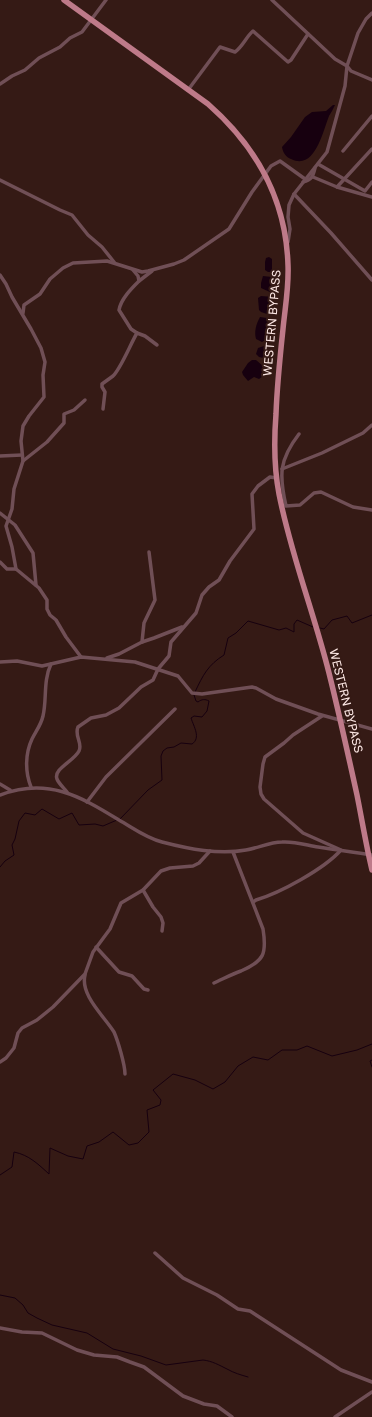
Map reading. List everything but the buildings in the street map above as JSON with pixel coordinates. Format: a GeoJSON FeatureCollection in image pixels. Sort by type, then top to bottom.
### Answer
{"type":"FeatureCollection","features":[{"type":"Feature","properties":{"kind":"main road","name":"WESTERN BYPASS"},"geometry":{"type":"LineString","coordinates":[[64,0],[208,104],[226,121],[247,145],[265,174],[277,205],[287,248],[287,292],[277,392],[275,435],[279,493],[289,538],[318,632],[341,721],[372,870]]}},
{"type":"Feature","properties":{"kind":"street"},"geometry":{"type":"LineString","coordinates":[[0,84],[25,70],[39,58],[60,47],[70,38],[82,32],[106,0]]}},
{"type":"Feature","properties":{"kind":"street"},"geometry":{"type":"LineString","coordinates":[[272,0],[335,59],[347,66],[352,71],[372,80]]}},
{"type":"Feature","properties":{"kind":"street"},"geometry":{"type":"LineString","coordinates":[[287,248],[290,229],[289,208],[294,194],[327,152],[345,86],[347,66],[360,29],[372,13]]}},
{"type":"Feature","properties":{"kind":"street"},"geometry":{"type":"LineString","coordinates":[[188,90],[220,46],[235,52],[253,31],[288,62],[291,60],[308,34]]}},
{"type":"Feature","properties":{"kind":"street"},"geometry":{"type":"LineString","coordinates":[[343,151],[372,116]]}},
{"type":"Feature","properties":{"kind":"street"},"geometry":{"type":"LineString","coordinates":[[337,187],[346,179],[372,149]]}},
{"type":"Feature","properties":{"kind":"street"},"geometry":{"type":"LineString","coordinates":[[14,302],[18,305],[24,305],[38,297],[50,279],[68,265],[73,263],[107,261],[142,272],[184,260],[229,229],[252,192],[271,166],[280,161],[304,181],[309,181],[313,177],[317,165]]}},
{"type":"Feature","properties":{"kind":"street"},"geometry":{"type":"LineString","coordinates":[[317,165],[346,179],[365,191],[372,182]]}},
{"type":"Feature","properties":{"kind":"street"},"geometry":{"type":"LineString","coordinates":[[313,177],[337,187],[372,197]]}},
{"type":"Feature","properties":{"kind":"street"},"geometry":{"type":"LineString","coordinates":[[0,180],[60,210],[70,213],[88,235],[102,247],[114,263]]}},
{"type":"Feature","properties":{"kind":"street"},"geometry":{"type":"LineString","coordinates":[[294,194],[331,232],[372,280]]}},
{"type":"Feature","properties":{"kind":"street"},"geometry":{"type":"LineString","coordinates":[[133,270],[138,276],[139,281]]}},
{"type":"Feature","properties":{"kind":"street"},"geometry":{"type":"LineString","coordinates":[[153,270],[139,281],[128,293],[119,307],[119,310],[127,324],[137,333],[145,336],[157,345]]}},
{"type":"Feature","properties":{"kind":"street"},"geometry":{"type":"LineString","coordinates":[[0,275],[41,348],[45,362],[43,375],[45,393],[44,397],[23,426],[21,441],[23,461],[14,489],[12,509],[6,526],[16,569]]}},
{"type":"Feature","properties":{"kind":"street"},"geometry":{"type":"LineString","coordinates":[[23,314],[24,305]]}},
{"type":"Feature","properties":{"kind":"street"},"geometry":{"type":"LineString","coordinates":[[102,409],[105,392],[102,388],[102,384],[117,371],[137,333]]}},
{"type":"Feature","properties":{"kind":"street"},"geometry":{"type":"LineString","coordinates":[[23,461],[47,442],[64,423],[64,414],[74,410],[85,400]]}},
{"type":"Feature","properties":{"kind":"street"},"geometry":{"type":"LineString","coordinates":[[282,469],[322,453],[363,433],[372,425]]}},
{"type":"Feature","properties":{"kind":"street"},"geometry":{"type":"LineString","coordinates":[[300,434],[283,461],[283,493],[286,506],[300,505],[314,493],[322,492],[353,507],[372,510]]}},
{"type":"Feature","properties":{"kind":"street"},"geometry":{"type":"LineString","coordinates":[[0,456],[22,455]]}},
{"type":"Feature","properties":{"kind":"street"},"geometry":{"type":"LineString","coordinates":[[67,792],[57,778],[56,774],[58,770],[79,752],[80,745],[76,734],[78,727],[91,718],[106,716],[122,706],[141,687],[153,680],[158,669],[169,656],[171,642],[183,626],[196,613],[202,595],[209,587],[219,580],[230,561],[254,528],[252,494],[254,490],[270,477],[277,478]]}},
{"type":"Feature","properties":{"kind":"street"},"geometry":{"type":"LineString","coordinates":[[0,513],[20,532],[33,553],[36,585]]}},
{"type":"Feature","properties":{"kind":"street"},"geometry":{"type":"LineString","coordinates":[[142,642],[144,623],[155,600],[149,552]]}},
{"type":"Feature","properties":{"kind":"street"},"geometry":{"type":"LineString","coordinates":[[0,562],[7,569],[16,569],[36,585],[47,600],[47,608],[50,615],[56,620],[66,637],[81,657]]}},
{"type":"Feature","properties":{"kind":"street"},"geometry":{"type":"LineString","coordinates":[[106,659],[142,642],[183,626]]}},
{"type":"Feature","properties":{"kind":"street"},"geometry":{"type":"LineString","coordinates":[[0,662],[18,661],[36,666],[81,657],[139,662],[179,677],[194,694],[252,687],[287,703],[322,716],[372,729]]}},
{"type":"Feature","properties":{"kind":"street"},"geometry":{"type":"LineString","coordinates":[[31,787],[26,774],[28,754],[32,739],[41,723],[48,673],[51,664]]}},
{"type":"Feature","properties":{"kind":"street"},"geometry":{"type":"LineString","coordinates":[[87,802],[106,777],[175,709]]}},
{"type":"Feature","properties":{"kind":"street"},"geometry":{"type":"LineString","coordinates":[[322,716],[292,735],[265,757],[260,787],[261,794],[264,799],[297,829],[311,838],[341,850]]}},
{"type":"Feature","properties":{"kind":"street"},"geometry":{"type":"LineString","coordinates":[[0,784],[10,790]]}},
{"type":"Feature","properties":{"kind":"street"},"geometry":{"type":"LineString","coordinates":[[0,795],[10,790],[31,787],[67,792],[119,820],[144,836],[177,846],[210,851],[233,852],[281,842],[370,855]]}},
{"type":"Feature","properties":{"kind":"street"},"geometry":{"type":"LineString","coordinates":[[253,902],[272,895],[309,875],[341,850]]}},
{"type":"Feature","properties":{"kind":"street"},"geometry":{"type":"LineString","coordinates":[[125,1074],[124,1064],[116,1036],[86,992],[84,978],[90,958],[96,947],[110,929],[121,903],[143,890],[161,871],[170,868],[195,865],[210,851]]}},
{"type":"Feature","properties":{"kind":"street"},"geometry":{"type":"LineString","coordinates":[[214,983],[253,966],[261,958],[264,950],[265,942],[263,929],[233,852]]}},
{"type":"Feature","properties":{"kind":"street"},"geometry":{"type":"LineString","coordinates":[[143,890],[153,907],[161,916],[163,923],[162,931]]}},
{"type":"Feature","properties":{"kind":"street"},"geometry":{"type":"LineString","coordinates":[[96,947],[119,972],[132,976],[144,989],[148,990]]}},
{"type":"Feature","properties":{"kind":"street"},"geometry":{"type":"LineString","coordinates":[[0,1062],[8,1056],[14,1048],[18,1034],[22,1028],[37,1020],[53,1007],[85,974]]}},
{"type":"Feature","properties":{"kind":"street"},"geometry":{"type":"LineString","coordinates":[[155,1253],[183,1278],[217,1295],[238,1309],[250,1311],[341,1370],[372,1382]]}},
{"type":"Feature","properties":{"kind":"street"},"geometry":{"type":"LineString","coordinates":[[0,1328],[42,1334],[77,1350],[94,1355],[117,1357],[144,1367],[184,1396],[204,1404],[217,1406],[232,1417]]}},
{"type":"Feature","properties":{"kind":"street"},"geometry":{"type":"LineString","coordinates":[[335,1417],[372,1392]]}},
{"type":"Feature","properties":{"kind":"shaded area"},"geometry":{"type":"Polygon","coordinates":[[[335,105],[329,116],[321,139],[312,155],[299,161],[286,156],[282,147],[305,117],[312,112],[326,111],[335,105]]]}},
{"type":"Feature","properties":{"kind":"shaded area"},"geometry":{"type":"Polygon","coordinates":[[[269,257],[272,259],[272,272],[265,270],[266,258],[269,257]]]}},
{"type":"Feature","properties":{"kind":"shaded area"},"geometry":{"type":"Polygon","coordinates":[[[263,276],[274,278],[275,288],[272,293],[261,288],[263,276]]]}},
{"type":"Feature","properties":{"kind":"shaded area"},"geometry":{"type":"Polygon","coordinates":[[[261,296],[274,297],[270,315],[259,310],[258,298],[261,296]]]}},
{"type":"Feature","properties":{"kind":"shaded area"},"geometry":{"type":"Polygon","coordinates":[[[260,317],[267,318],[269,320],[267,339],[262,342],[256,339],[255,336],[257,322],[260,317]]]}},
{"type":"Feature","properties":{"kind":"shaded area"},"geometry":{"type":"Polygon","coordinates":[[[267,345],[271,347],[268,359],[259,357],[256,354],[258,348],[267,345]]]}},
{"type":"Feature","properties":{"kind":"shaded area"},"geometry":{"type":"Polygon","coordinates":[[[252,360],[256,360],[263,366],[263,376],[259,379],[254,377],[248,381],[242,372],[252,360]]]}},
{"type":"Feature","properties":{"kind":"waterway"},"geometry":{"type":"LineString","coordinates":[[320,628],[324,629],[332,620],[347,616],[352,623],[372,615]]}},
{"type":"Feature","properties":{"kind":"waterway"},"geometry":{"type":"LineString","coordinates":[[195,692],[206,671],[224,655],[228,638],[236,633],[248,621],[279,630],[286,628],[294,632],[294,624],[297,620],[313,627]]}},
{"type":"Feature","properties":{"kind":"waterway"},"geometry":{"type":"LineString","coordinates":[[120,819],[148,790],[162,780],[161,756],[163,751],[181,743],[192,744],[195,742],[196,732],[191,718],[194,716],[202,717],[207,711],[209,701],[201,700],[198,702],[196,701],[194,695]]}},
{"type":"Feature","properties":{"kind":"waterway"},"geometry":{"type":"LineString","coordinates":[[0,867],[5,861],[14,855],[12,845],[19,821],[25,813],[35,815],[42,809],[59,819],[72,813],[79,825],[95,824],[103,826],[117,820]]}},
{"type":"Feature","properties":{"kind":"waterway"},"geometry":{"type":"LineString","coordinates":[[0,1175],[12,1167],[14,1152],[19,1153],[37,1163],[49,1174],[50,1148],[68,1156],[83,1159],[87,1146],[99,1142],[113,1132],[129,1145],[138,1143],[149,1132],[147,1110],[160,1105],[161,1100],[153,1090],[173,1074],[195,1080],[213,1089],[225,1082],[238,1066],[253,1057],[268,1060],[282,1050],[297,1050],[307,1046],[332,1056],[357,1050],[372,1044]]}},
{"type":"Feature","properties":{"kind":"waterway"},"geometry":{"type":"LineString","coordinates":[[372,1060],[370,1061],[372,1067]]}},
{"type":"Feature","properties":{"kind":"waterway"},"geometry":{"type":"LineString","coordinates":[[0,1295],[15,1298],[23,1305],[28,1313],[37,1318],[52,1325],[87,1333],[113,1349],[141,1356],[166,1365],[203,1360],[215,1363],[235,1373],[248,1377]]}}]}
